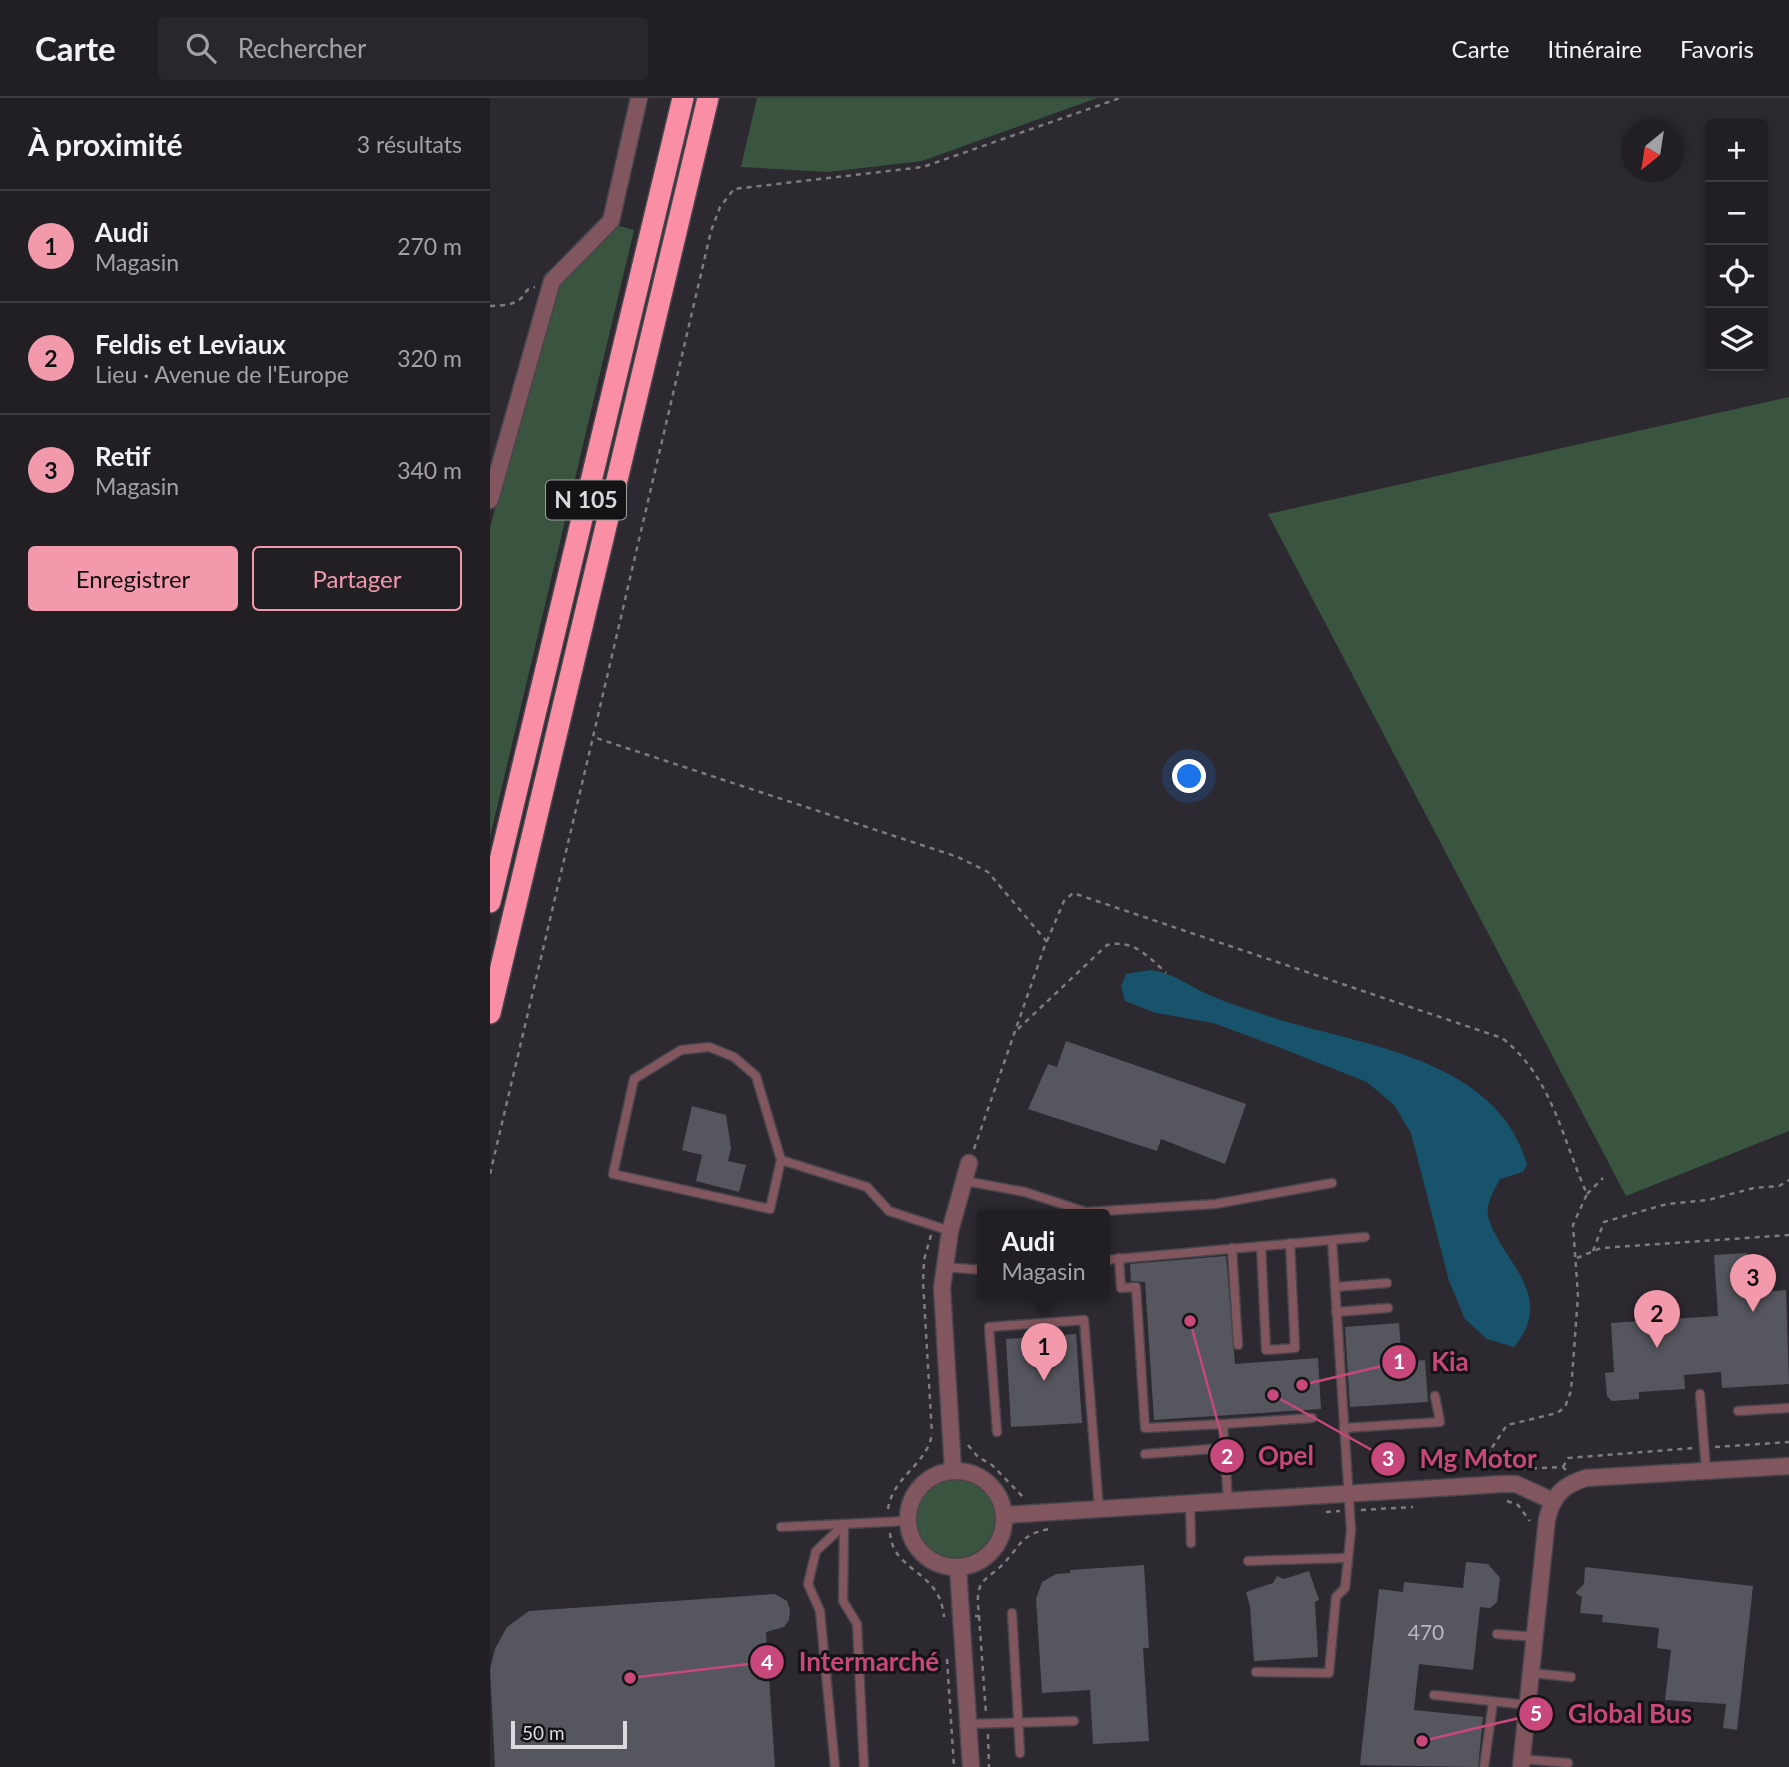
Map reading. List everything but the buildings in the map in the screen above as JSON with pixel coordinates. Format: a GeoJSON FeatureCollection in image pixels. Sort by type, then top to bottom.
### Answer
{"type":"FeatureCollection","features":[{"type":"Feature","properties":{"kind":"highway","name":"N 105"},"geometry":{"type":"LineString","coordinates":[[490,902],[683,98]]}},
{"type":"Feature","properties":{"kind":"highway","name":"N 105"},"geometry":{"type":"LineString","coordinates":[[490,1013],[708,98]]}},
{"type":"Feature","properties":{"kind":"street"},"geometry":{"type":"LineString","coordinates":[[490,500],[552,281],[611,221],[639,98]]}},
{"type":"Feature","properties":{"kind":"street"},"geometry":{"type":"LineString","coordinates":[[953,1470],[943,1267],[969,1163]]}},
{"type":"Feature","properties":{"kind":"street"},"geometry":{"type":"LineString","coordinates":[[1522,1763],[1546,1528],[1553,1501],[1566,1485],[1586,1478],[1789,1466]]}},
{"type":"Feature","properties":{"kind":"street"},"geometry":{"type":"LineString","coordinates":[[953,1470],[968,1471],[988,1482],[1001,1501],[1004,1516],[997,1545],[987,1557],[958,1568],[941,1566],[926,1558],[915,1545],[907,1521],[912,1497],[922,1483],[936,1474],[953,1470]]}},
{"type":"Feature","properties":{"kind":"street"},"geometry":{"type":"LineString","coordinates":[[1004,1516],[1516,1484],[1553,1501]]}},
{"type":"Feature","properties":{"kind":"street"},"geometry":{"type":"LineString","coordinates":[[958,1568],[971,1767]]}},
{"type":"Feature","properties":{"kind":"lane"},"geometry":{"type":"LineString","coordinates":[[709,1047],[734,1056],[756,1076],[780,1160],[770,1209],[613,1174],[634,1079],[681,1050],[709,1047]]}},
{"type":"Feature","properties":{"kind":"lane"},"geometry":{"type":"LineString","coordinates":[[780,1160],[867,1188],[890,1210],[950,1231]]}},
{"type":"Feature","properties":{"kind":"lane"},"geometry":{"type":"LineString","coordinates":[[965,1181],[1025,1192],[1077,1209]]}},
{"type":"Feature","properties":{"kind":"lane"},"geometry":{"type":"LineString","coordinates":[[1110,1211],[1215,1204],[1332,1183]]}},
{"type":"Feature","properties":{"kind":"lane"},"geometry":{"type":"LineString","coordinates":[[1110,1259],[1365,1237]]}},
{"type":"Feature","properties":{"kind":"lane"},"geometry":{"type":"LineString","coordinates":[[1256,1672],[1329,1673],[1336,1597],[1345,1588],[1350,1511],[1332,1240]]}},
{"type":"Feature","properties":{"kind":"lane"},"geometry":{"type":"LineString","coordinates":[[1261,1246],[1266,1350],[1295,1349],[1290,1243]]}},
{"type":"Feature","properties":{"kind":"lane"},"geometry":{"type":"LineString","coordinates":[[1232,1248],[1238,1345]]}},
{"type":"Feature","properties":{"kind":"lane"},"geometry":{"type":"LineString","coordinates":[[1119,1258],[1121,1288],[1136,1287],[1145,1428],[1311,1418]]}},
{"type":"Feature","properties":{"kind":"lane"},"geometry":{"type":"LineString","coordinates":[[943,1267],[977,1270]]}},
{"type":"Feature","properties":{"kind":"lane"},"geometry":{"type":"LineString","coordinates":[[1335,1287],[1387,1283]]}},
{"type":"Feature","properties":{"kind":"lane"},"geometry":{"type":"LineString","coordinates":[[1336,1312],[1388,1308]]}},
{"type":"Feature","properties":{"kind":"lane"},"geometry":{"type":"LineString","coordinates":[[997,1432],[989,1326],[1084,1320],[1099,1509]]}},
{"type":"Feature","properties":{"kind":"lane"},"geometry":{"type":"LineString","coordinates":[[1700,1394],[1706,1471]]}},
{"type":"Feature","properties":{"kind":"lane"},"geometry":{"type":"LineString","coordinates":[[1344,1428],[1440,1422],[1435,1396]]}},
{"type":"Feature","properties":{"kind":"lane"},"geometry":{"type":"LineString","coordinates":[[1738,1411],[1789,1408]]}},
{"type":"Feature","properties":{"kind":"lane"},"geometry":{"type":"LineString","coordinates":[[1223,1424],[1228,1502]]}},
{"type":"Feature","properties":{"kind":"lane"},"geometry":{"type":"LineString","coordinates":[[1145,1454],[1225,1448]]}},
{"type":"Feature","properties":{"kind":"lane"},"geometry":{"type":"LineString","coordinates":[[1189,1504],[1191,1543]]}},
{"type":"Feature","properties":{"kind":"lane"},"geometry":{"type":"LineString","coordinates":[[781,1527],[907,1521]]}},
{"type":"Feature","properties":{"kind":"lane"},"geometry":{"type":"LineString","coordinates":[[835,1767],[820,1611],[808,1584],[816,1552],[844,1525]]}},
{"type":"Feature","properties":{"kind":"lane"},"geometry":{"type":"LineString","coordinates":[[844,1525],[843,1601],[857,1624],[864,1767]]}},
{"type":"Feature","properties":{"kind":"lane"},"geometry":{"type":"LineString","coordinates":[[1248,1561],[1348,1558]]}},
{"type":"Feature","properties":{"kind":"lane"},"geometry":{"type":"LineString","coordinates":[[1013,1613],[1020,1753]]}},
{"type":"Feature","properties":{"kind":"lane"},"geometry":{"type":"LineString","coordinates":[[1497,1634],[1535,1637]]}},
{"type":"Feature","properties":{"kind":"lane"},"geometry":{"type":"LineString","coordinates":[[1531,1673],[1571,1677]]}},
{"type":"Feature","properties":{"kind":"lane"},"geometry":{"type":"LineString","coordinates":[[1434,1695],[1528,1705]]}},
{"type":"Feature","properties":{"kind":"lane"},"geometry":{"type":"LineString","coordinates":[[1484,1767],[1493,1702]]}},
{"type":"Feature","properties":{"kind":"lane"},"geometry":{"type":"LineString","coordinates":[[968,1724],[1074,1721]]}},
{"type":"Feature","properties":{"kind":"lane"},"geometry":{"type":"LineString","coordinates":[[1522,1763],[1568,1763]]}},
{"type":"Feature","properties":{"kind":"path"},"geometry":{"type":"LineString","coordinates":[[490,1174],[711,231],[720,207],[734,189],[923,167],[1121,98]]}},
{"type":"Feature","properties":{"kind":"path"},"geometry":{"type":"LineString","coordinates":[[490,306],[511,305],[523,298],[527,290],[552,281]]}},
{"type":"Feature","properties":{"kind":"path"},"geometry":{"type":"LineString","coordinates":[[593,737],[958,858],[988,872],[1047,942]]}},
{"type":"Feature","properties":{"kind":"path"},"geometry":{"type":"LineString","coordinates":[[969,1163],[1047,942],[1063,901],[1073,893],[1502,1038],[1516,1050],[1539,1079],[1555,1108],[1587,1194]]}},
{"type":"Feature","properties":{"kind":"path"},"geometry":{"type":"LineString","coordinates":[[1015,1031],[1107,945],[1119,942],[1138,948],[1166,973]]}},
{"type":"Feature","properties":{"kind":"path"},"geometry":{"type":"LineString","coordinates":[[1488,1485],[1491,1449],[1507,1425],[1557,1413],[1565,1407],[1571,1391],[1578,1296],[1573,1226],[1578,1207],[1603,1178]]}},
{"type":"Feature","properties":{"kind":"path"},"geometry":{"type":"LineString","coordinates":[[1593,1251],[1604,1222],[1667,1204],[1708,1200],[1754,1188],[1779,1186],[1789,1180]]}},
{"type":"Feature","properties":{"kind":"path"},"geometry":{"type":"LineString","coordinates":[[1577,1258],[1593,1251],[1789,1235]]}},
{"type":"Feature","properties":{"kind":"path"},"geometry":{"type":"LineString","coordinates":[[1563,1467],[1568,1458],[1579,1456],[1789,1442]]}},
{"type":"Feature","properties":{"kind":"path"},"geometry":{"type":"LineString","coordinates":[[1505,1500],[1525,1512],[1532,1526],[1546,1528]]}},
{"type":"Feature","properties":{"kind":"path"},"geometry":{"type":"LineString","coordinates":[[1323,1512],[1422,1506]]}},
{"type":"Feature","properties":{"kind":"path"},"geometry":{"type":"LineString","coordinates":[[989,1767],[978,1597],[983,1582],[1007,1560],[1021,1539],[1030,1533],[1050,1529],[1049,1513]]}},
{"type":"Feature","properties":{"kind":"path"},"geometry":{"type":"LineString","coordinates":[[944,1616],[979,1616]]}},
{"type":"Feature","properties":{"kind":"green space"},"geometry":{"type":"Polygon","coordinates":[[[757,98],[1097,98],[922,161],[828,172],[741,167],[757,98]]]}},
{"type":"Feature","properties":{"kind":"green space"},"geometry":{"type":"Polygon","coordinates":[[[616,225],[634,230],[490,837],[490,528],[522,404],[558,282],[616,225]]]}},
{"type":"Feature","properties":{"kind":"green space"},"geometry":{"type":"Polygon","coordinates":[[[1789,397],[1789,1131],[1626,1196],[1268,514],[1789,397]]]}},
{"type":"Feature","properties":{"kind":"green space"},"geometry":{"type":"Polygon","coordinates":[[[955,1478],[970,1481],[983,1490],[992,1503],[995,1518],[992,1533],[983,1546],[970,1555],[955,1558],[940,1555],[927,1546],[918,1533],[915,1518],[918,1503],[927,1490],[940,1481],[955,1478]]]}},
{"type":"Feature","properties":{"kind":"water"},"geometry":{"type":"Polygon","coordinates":[[[1150,970],[1174,977],[1240,1007],[1416,1059],[1452,1076],[1485,1098],[1510,1127],[1527,1164],[1523,1172],[1500,1179],[1488,1209],[1489,1220],[1496,1236],[1529,1296],[1530,1312],[1526,1329],[1514,1347],[1487,1339],[1465,1319],[1449,1281],[1411,1133],[1394,1105],[1367,1082],[1278,1047],[1213,1023],[1156,1013],[1125,1001],[1121,986],[1126,974],[1150,970]]]}},
{"type":"Feature","properties":{"kind":"place","name":"Retif"},"geometry":{"type":"Point","coordinates":[1753,1312]}},
{"type":"Feature","properties":{"kind":"place","name":"Opel"},"geometry":{"type":"Point","coordinates":[1190,1321]}},
{"type":"Feature","properties":{"kind":"place","name":"Feldis et Leviaux"},"geometry":{"type":"Point","coordinates":[1657,1348]}},
{"type":"Feature","properties":{"kind":"place","name":"Audi"},"geometry":{"type":"Point","coordinates":[1044,1381]}},
{"type":"Feature","properties":{"kind":"place","name":"Kia"},"geometry":{"type":"Point","coordinates":[1302,1385]}},
{"type":"Feature","properties":{"kind":"place","name":"Mg Motor"},"geometry":{"type":"Point","coordinates":[1273,1395]}},
{"type":"Feature","properties":{"kind":"place","name":"Intermarché"},"geometry":{"type":"Point","coordinates":[630,1678]}},
{"type":"Feature","properties":{"kind":"place","name":"Global Bus"},"geometry":{"type":"Point","coordinates":[1422,1741]}}]}
